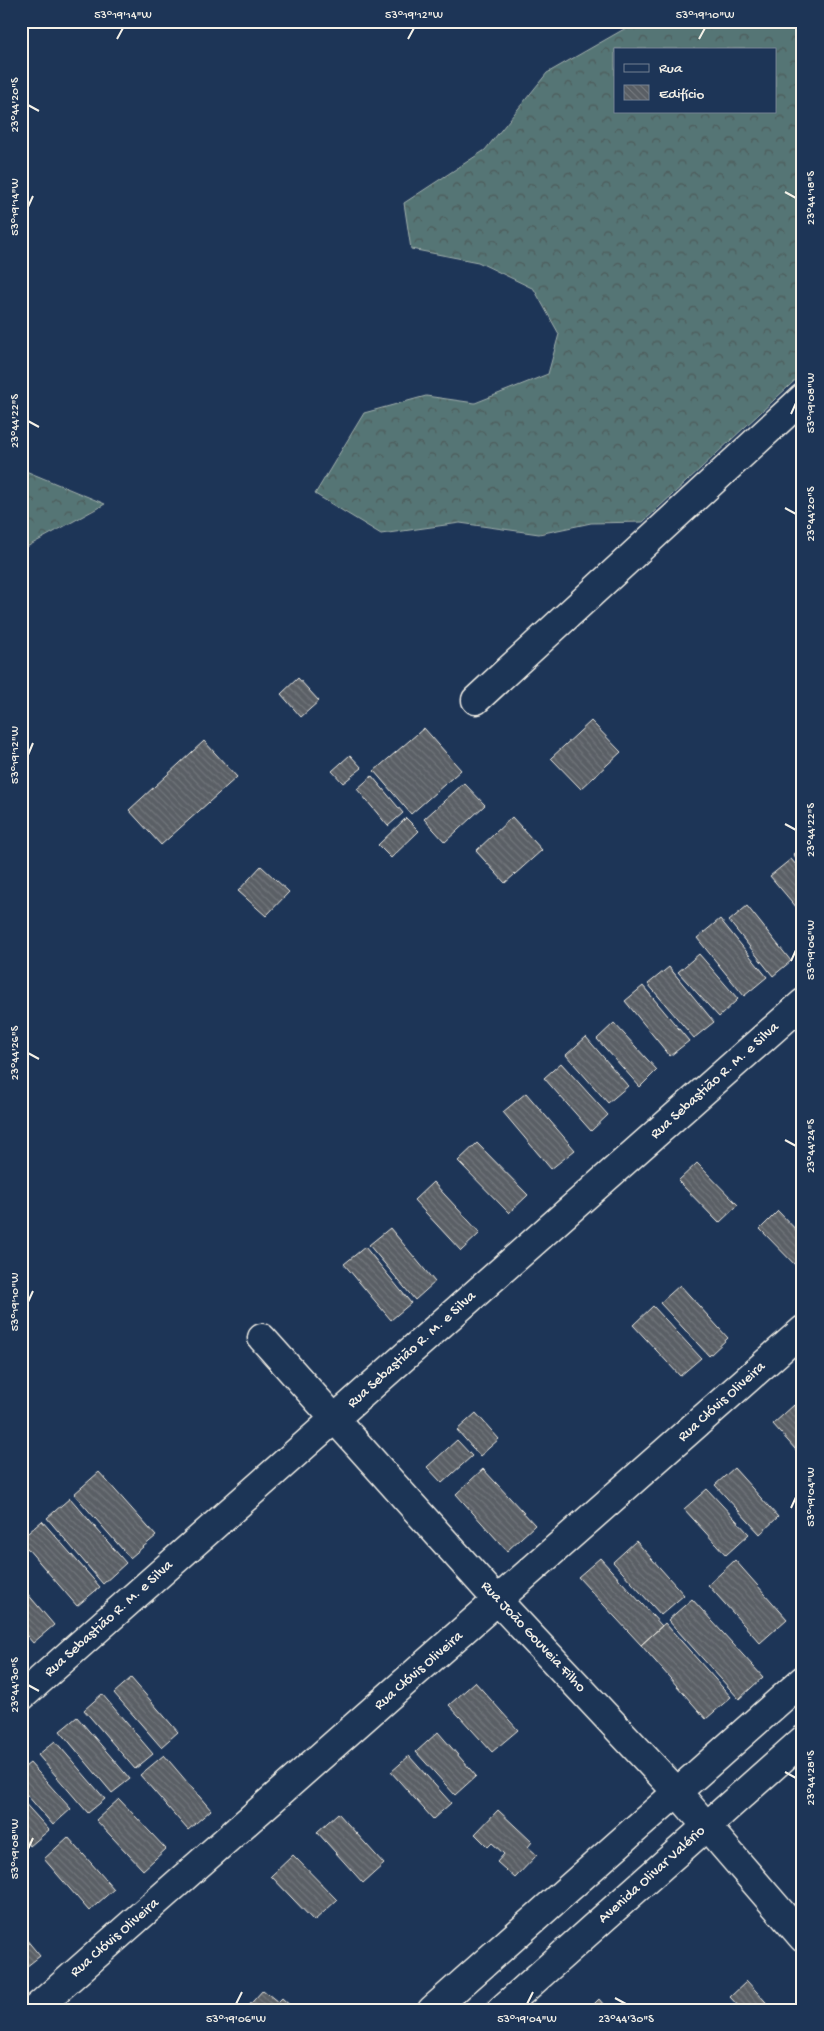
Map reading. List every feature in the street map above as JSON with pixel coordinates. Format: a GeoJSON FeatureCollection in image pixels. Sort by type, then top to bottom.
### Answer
{"type":"FeatureCollection","features":[{"type":"Feature","properties":{"kind":"street"},"geometry":{"type":"LineString","coordinates":[[476,700],[803,398]]}},
{"type":"Feature","properties":{"kind":"street","name":"Rua Sebastião R. M. e Silva"},"geometry":{"type":"LineString","coordinates":[[21,1697],[803,1003]]}},
{"type":"Feature","properties":{"kind":"street","name":"Rua Clóvis Oliveira"},"geometry":{"type":"LineString","coordinates":[[34,2010],[803,1330]]}},
{"type":"Feature","properties":{"kind":"street","name":"Rua João Gouveia Filho"},"geometry":{"type":"LineString","coordinates":[[262,1338],[498,1601],[678,1792],[803,1938]]}},
{"type":"Feature","properties":{"kind":"street"},"geometry":{"type":"LineString","coordinates":[[432,2010],[803,1680]]}},
{"type":"Feature","properties":{"kind":"street","name":"Avenida Olivar Valério"},"geometry":{"type":"LineString","coordinates":[[501,2010],[803,1740]]}},
{"type":"Feature","properties":{"kind":"green space"},"geometry":{"type":"Polygon","coordinates":[[[671,21],[803,21],[803,373],[643,522],[591,523],[539,534],[460,523],[381,534],[315,494],[364,413],[426,396],[475,403],[548,374],[559,334],[534,289],[478,262],[411,249],[404,203],[485,150],[547,73],[633,24],[671,21]]]}},
{"type":"Feature","properties":{"kind":"green space"},"geometry":{"type":"Polygon","coordinates":[[[21,469],[105,504],[21,550],[21,469]]]}},
{"type":"Feature","properties":{"kind":"building"},"geometry":{"type":"Polygon","coordinates":[[[298,678],[319,701],[301,717],[281,694],[298,678]]]}},
{"type":"Feature","properties":{"kind":"building"},"geometry":{"type":"Polygon","coordinates":[[[591,721],[621,752],[581,789],[551,758],[591,721]]]}},
{"type":"Feature","properties":{"kind":"building"},"geometry":{"type":"Polygon","coordinates":[[[424,728],[461,770],[411,814],[374,771],[424,728]]]}},
{"type":"Feature","properties":{"kind":"building"},"geometry":{"type":"Polygon","coordinates":[[[204,741],[237,777],[161,845],[129,810],[204,741]]]}},
{"type":"Feature","properties":{"kind":"building"},"geometry":{"type":"Polygon","coordinates":[[[350,755],[362,768],[343,783],[332,771],[350,755]]]}},
{"type":"Feature","properties":{"kind":"building"},"geometry":{"type":"Polygon","coordinates":[[[372,776],[403,813],[388,826],[357,789],[372,776]]]}},
{"type":"Feature","properties":{"kind":"building"},"geometry":{"type":"Polygon","coordinates":[[[464,783],[485,805],[445,842],[424,819],[464,783]]]}},
{"type":"Feature","properties":{"kind":"building"},"geometry":{"type":"Polygon","coordinates":[[[512,817],[542,850],[505,883],[476,851],[512,817]]]}},
{"type":"Feature","properties":{"kind":"building"},"geometry":{"type":"Polygon","coordinates":[[[406,818],[419,831],[391,858],[378,845],[406,818]]]}},
{"type":"Feature","properties":{"kind":"building"},"geometry":{"type":"Polygon","coordinates":[[[803,846],[803,866],[793,854],[803,846]]]}},
{"type":"Feature","properties":{"kind":"building"},"geometry":{"type":"Polygon","coordinates":[[[791,859],[803,873],[803,915],[770,876],[791,859]]]}},
{"type":"Feature","properties":{"kind":"building"},"geometry":{"type":"Polygon","coordinates":[[[261,866],[289,892],[266,916],[238,891],[261,866]]]}},
{"type":"Feature","properties":{"kind":"building"},"geometry":{"type":"Polygon","coordinates":[[[747,906],[791,961],[773,976],[729,921],[747,906]]]}},
{"type":"Feature","properties":{"kind":"building"},"geometry":{"type":"Polygon","coordinates":[[[720,919],[767,977],[744,996],[697,938],[720,919]]]}},
{"type":"Feature","properties":{"kind":"building"},"geometry":{"type":"Polygon","coordinates":[[[699,954],[738,999],[719,1017],[678,972],[699,954]]]}},
{"type":"Feature","properties":{"kind":"building"},"geometry":{"type":"Polygon","coordinates":[[[669,967],[714,1022],[694,1038],[648,984],[669,967]]]}},
{"type":"Feature","properties":{"kind":"building"},"geometry":{"type":"Polygon","coordinates":[[[643,986],[689,1041],[670,1056],[625,1001],[643,986]]]}},
{"type":"Feature","properties":{"kind":"building"},"geometry":{"type":"Polygon","coordinates":[[[614,1023],[657,1070],[640,1087],[597,1039],[614,1023]]]}},
{"type":"Feature","properties":{"kind":"building"},"geometry":{"type":"Polygon","coordinates":[[[586,1037],[628,1086],[608,1103],[566,1055],[586,1037]]]}},
{"type":"Feature","properties":{"kind":"building"},"geometry":{"type":"Polygon","coordinates":[[[561,1063],[608,1115],[591,1131],[544,1078],[561,1063]]]}},
{"type":"Feature","properties":{"kind":"building"},"geometry":{"type":"Polygon","coordinates":[[[526,1093],[575,1150],[551,1169],[503,1112],[526,1093]]]}},
{"type":"Feature","properties":{"kind":"building"},"geometry":{"type":"Polygon","coordinates":[[[477,1143],[528,1195],[509,1213],[458,1161],[477,1143]]]}},
{"type":"Feature","properties":{"kind":"building"},"geometry":{"type":"Polygon","coordinates":[[[697,1163],[738,1205],[719,1223],[678,1181],[697,1163]]]}},
{"type":"Feature","properties":{"kind":"building"},"geometry":{"type":"Polygon","coordinates":[[[433,1182],[480,1233],[461,1251],[414,1200],[433,1182]]]}},
{"type":"Feature","properties":{"kind":"building"},"geometry":{"type":"Polygon","coordinates":[[[778,1211],[803,1237],[803,1273],[760,1229],[778,1211]]]}},
{"type":"Feature","properties":{"kind":"building"},"geometry":{"type":"Polygon","coordinates":[[[390,1228],[435,1282],[415,1300],[369,1245],[390,1228]]]}},
{"type":"Feature","properties":{"kind":"building"},"geometry":{"type":"Polygon","coordinates":[[[365,1247],[411,1303],[391,1320],[344,1264],[365,1247]]]}},
{"type":"Feature","properties":{"kind":"building"},"geometry":{"type":"Polygon","coordinates":[[[680,1285],[728,1338],[709,1356],[660,1303],[680,1285]]]}},
{"type":"Feature","properties":{"kind":"building"},"geometry":{"type":"Polygon","coordinates":[[[653,1306],[701,1358],[680,1376],[633,1325],[653,1306]]]}},
{"type":"Feature","properties":{"kind":"building"},"geometry":{"type":"Polygon","coordinates":[[[803,1397],[803,1412],[795,1403],[803,1397]]]}},
{"type":"Feature","properties":{"kind":"building"},"geometry":{"type":"Polygon","coordinates":[[[794,1405],[803,1415],[803,1458],[773,1424],[794,1405]]]}},
{"type":"Feature","properties":{"kind":"building"},"geometry":{"type":"Polygon","coordinates":[[[476,1413],[499,1439],[480,1456],[457,1430],[476,1413]]]}},
{"type":"Feature","properties":{"kind":"building"},"geometry":{"type":"Polygon","coordinates":[[[457,1440],[472,1456],[442,1483],[427,1467],[457,1440]]]}},
{"type":"Feature","properties":{"kind":"building"},"geometry":{"type":"Polygon","coordinates":[[[734,1468],[778,1517],[760,1534],[715,1485],[734,1468]]]}},
{"type":"Feature","properties":{"kind":"building"},"geometry":{"type":"Polygon","coordinates":[[[483,1469],[535,1525],[507,1551],[456,1494],[483,1469]]]}},
{"type":"Feature","properties":{"kind":"building"},"geometry":{"type":"Polygon","coordinates":[[[99,1472],[156,1536],[130,1558],[74,1494],[99,1472]]]}},
{"type":"Feature","properties":{"kind":"building"},"geometry":{"type":"Polygon","coordinates":[[[707,1489],[749,1534],[726,1555],[684,1509],[707,1489]]]}},
{"type":"Feature","properties":{"kind":"building"},"geometry":{"type":"Polygon","coordinates":[[[70,1498],[126,1563],[103,1584],[47,1518],[70,1498]]]}},
{"type":"Feature","properties":{"kind":"building"},"geometry":{"type":"Polygon","coordinates":[[[42,1521],[100,1587],[77,1606],[21,1541],[42,1521]]]}},
{"type":"Feature","properties":{"kind":"building"},"geometry":{"type":"Polygon","coordinates":[[[636,1541],[684,1595],[661,1615],[613,1562],[636,1541]]]}},
{"type":"Feature","properties":{"kind":"building"},"geometry":{"type":"Polygon","coordinates":[[[600,1558],[662,1626],[641,1645],[578,1577],[600,1558]]]}},
{"type":"Feature","properties":{"kind":"building"},"geometry":{"type":"Polygon","coordinates":[[[735,1560],[787,1619],[760,1643],[708,1585],[735,1560]]]}},
{"type":"Feature","properties":{"kind":"building"},"geometry":{"type":"Polygon","coordinates":[[[21,1586],[54,1625],[33,1643],[21,1629],[21,1586]]]}},
{"type":"Feature","properties":{"kind":"building"},"geometry":{"type":"Polygon","coordinates":[[[692,1599],[763,1677],[739,1699],[668,1620],[692,1599]]]}},
{"type":"Feature","properties":{"kind":"building"},"geometry":{"type":"Polygon","coordinates":[[[665,1623],[731,1697],[706,1719],[641,1645],[665,1623]]]}},
{"type":"Feature","properties":{"kind":"building"},"geometry":{"type":"Polygon","coordinates":[[[131,1678],[178,1732],[161,1747],[114,1693],[131,1678]]]}},
{"type":"Feature","properties":{"kind":"building"},"geometry":{"type":"Polygon","coordinates":[[[475,1682],[518,1730],[492,1752],[449,1705],[475,1682]]]}},
{"type":"Feature","properties":{"kind":"building"},"geometry":{"type":"Polygon","coordinates":[[[102,1694],[153,1754],[135,1769],[84,1710],[102,1694]]]}},
{"type":"Feature","properties":{"kind":"building"},"geometry":{"type":"Polygon","coordinates":[[[77,1717],[130,1779],[112,1793],[60,1731],[77,1717]]]}},
{"type":"Feature","properties":{"kind":"building"},"geometry":{"type":"Polygon","coordinates":[[[438,1732],[476,1776],[455,1795],[416,1752],[438,1732]]]}},
{"type":"Feature","properties":{"kind":"building"},"geometry":{"type":"Polygon","coordinates":[[[55,1741],[105,1799],[88,1813],[38,1755],[55,1741]]]}},
{"type":"Feature","properties":{"kind":"building"},"geometry":{"type":"Polygon","coordinates":[[[164,1755],[211,1810],[188,1830],[140,1775],[164,1755]]]}},
{"type":"Feature","properties":{"kind":"building"},"geometry":{"type":"Polygon","coordinates":[[[409,1756],[451,1803],[433,1819],[391,1772],[409,1756]]]}},
{"type":"Feature","properties":{"kind":"building"},"geometry":{"type":"Polygon","coordinates":[[[30,1763],[71,1809],[53,1825],[21,1788],[21,1770],[30,1763]]]}},
{"type":"Feature","properties":{"kind":"building"},"geometry":{"type":"Polygon","coordinates":[[[21,1799],[49,1830],[30,1846],[21,1836],[21,1799]]]}},
{"type":"Feature","properties":{"kind":"building"},"geometry":{"type":"Polygon","coordinates":[[[119,1799],[166,1849],[143,1870],[96,1820],[119,1799]]]}},
{"type":"Feature","properties":{"kind":"building"},"geometry":{"type":"Polygon","coordinates":[[[498,1810],[532,1842],[528,1847],[537,1855],[515,1878],[497,1862],[504,1854],[492,1843],[488,1847],[475,1834],[498,1810]]]}},
{"type":"Feature","properties":{"kind":"building"},"geometry":{"type":"Polygon","coordinates":[[[338,1813],[384,1864],[363,1883],[317,1832],[338,1813]]]}},
{"type":"Feature","properties":{"kind":"building"},"geometry":{"type":"Polygon","coordinates":[[[68,1837],[114,1889],[89,1911],[44,1859],[68,1837]]]}},
{"type":"Feature","properties":{"kind":"building"},"geometry":{"type":"Polygon","coordinates":[[[293,1855],[337,1900],[314,1921],[271,1876],[293,1855]]]}},
{"type":"Feature","properties":{"kind":"building"},"geometry":{"type":"Polygon","coordinates":[[[21,1933],[40,1956],[21,1971],[21,1933]]]}},
{"type":"Feature","properties":{"kind":"building"},"geometry":{"type":"Polygon","coordinates":[[[747,1981],[773,2010],[742,2010],[730,1997],[747,1981]]]}},
{"type":"Feature","properties":{"kind":"building"},"geometry":{"type":"Polygon","coordinates":[[[263,1990],[278,2002],[282,1998],[295,2010],[245,2010],[263,1990]]]}},
{"type":"Feature","properties":{"kind":"building"},"geometry":{"type":"Polygon","coordinates":[[[599,1999],[608,2010],[588,2010],[599,1999]]]}}]}
